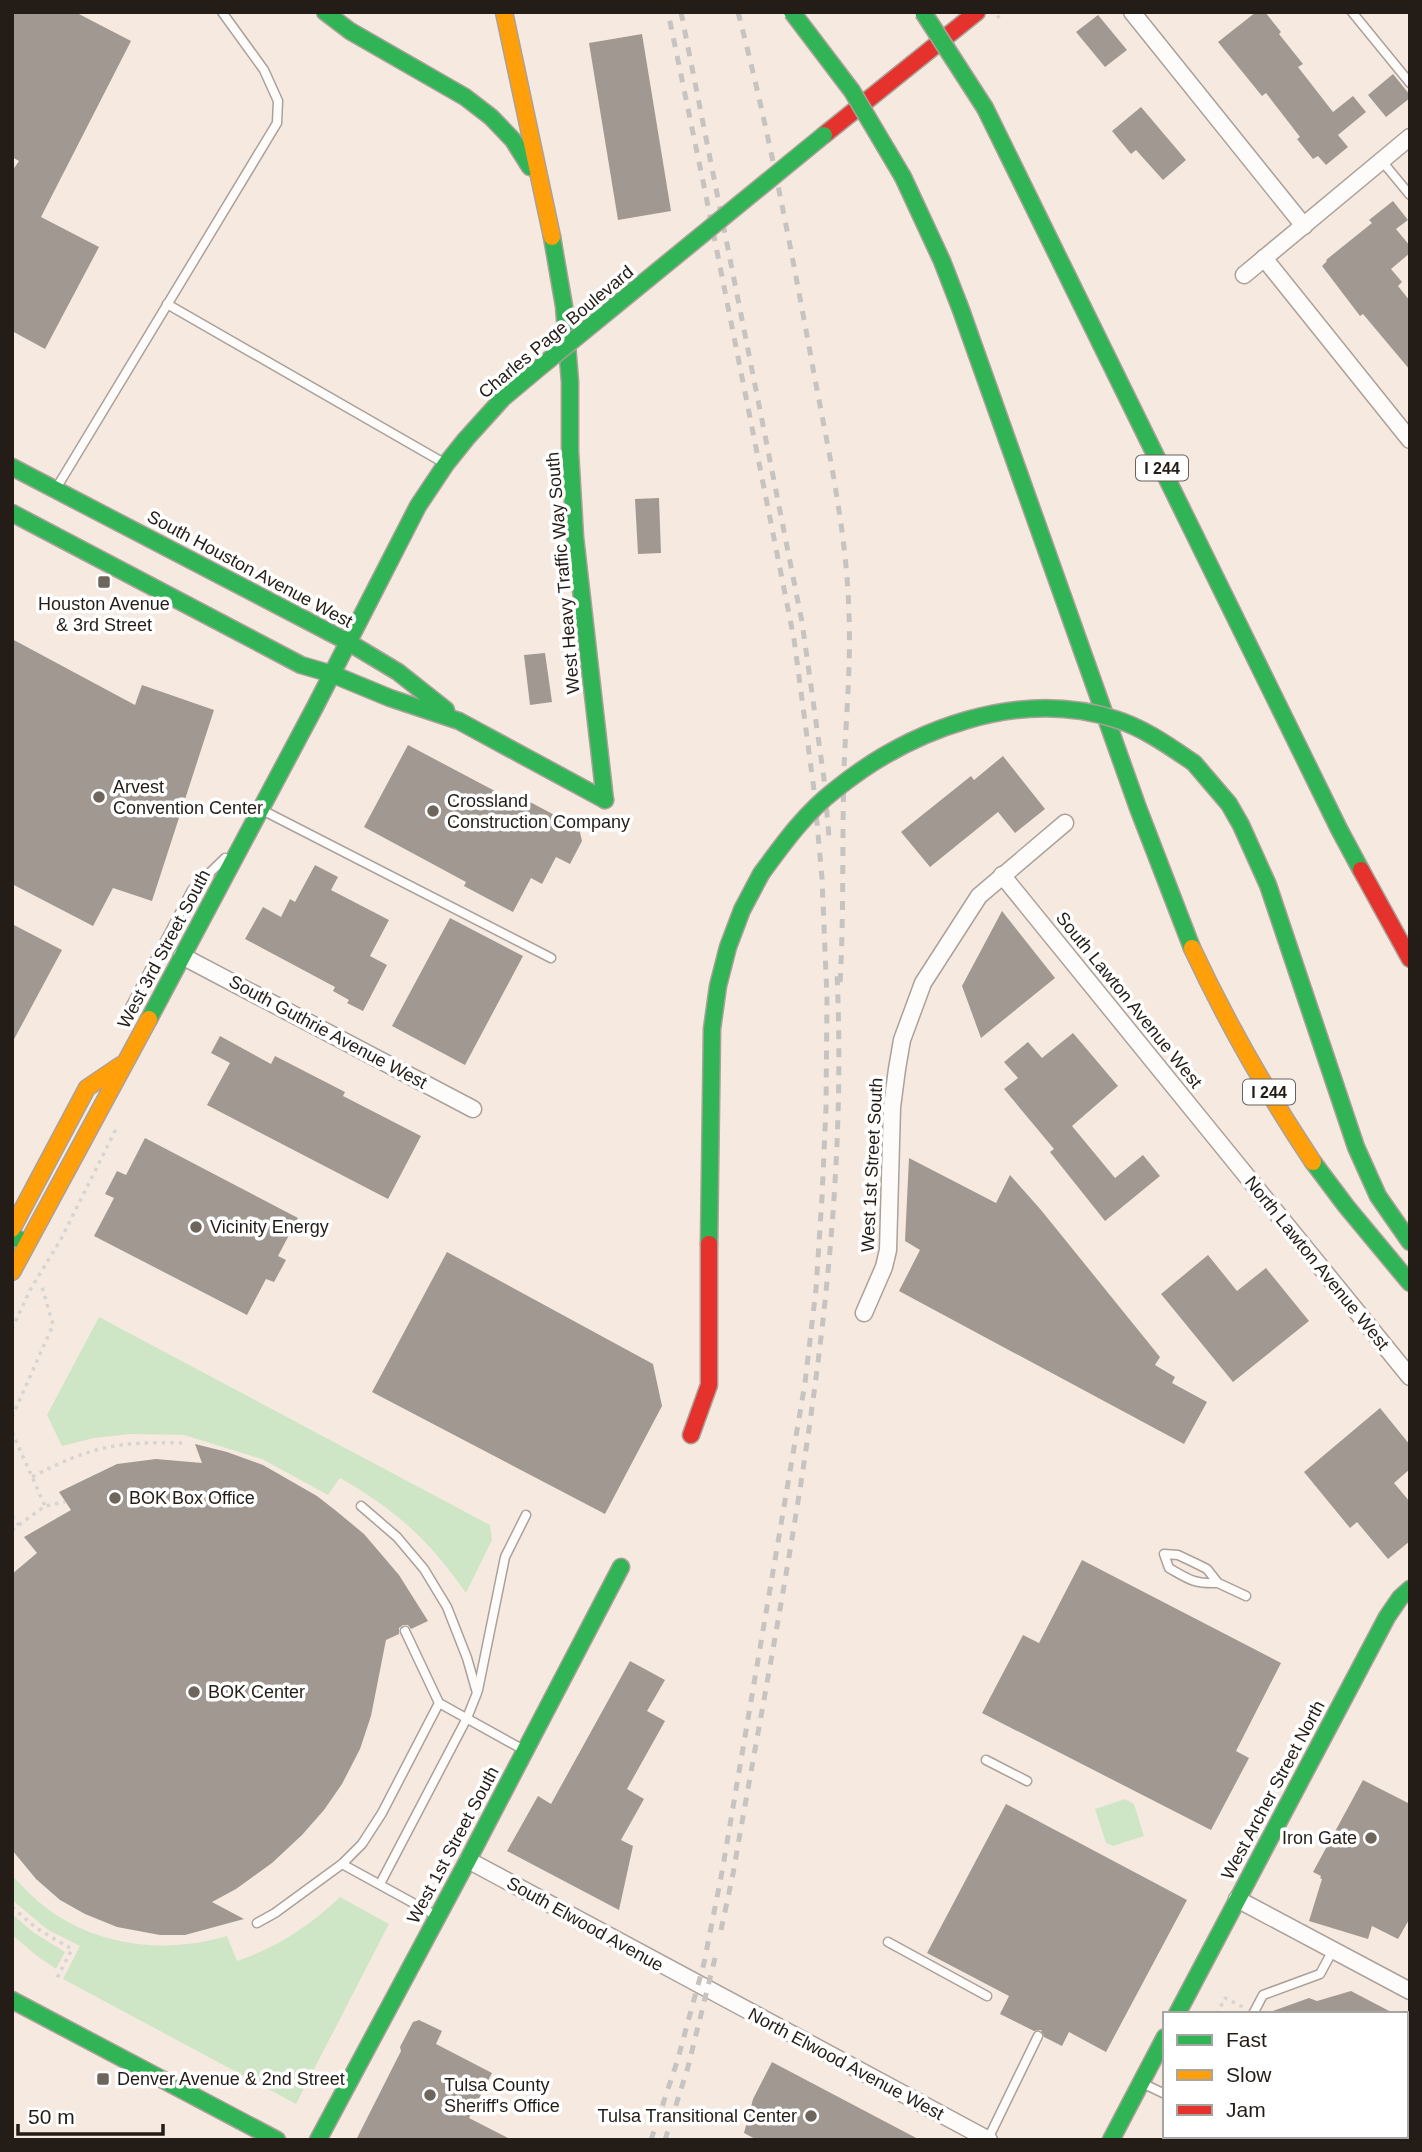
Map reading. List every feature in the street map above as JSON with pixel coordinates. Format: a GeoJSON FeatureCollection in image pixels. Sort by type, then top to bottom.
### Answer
{"type":"FeatureCollection","features":[{"type":"Feature","properties":{"kind":"main road"},"geometry":{"type":"LineString","coordinates":[[325,12],[353,33],[437,80],[484,111],[519,148],[540,189]]}},
{"type":"Feature","properties":{"kind":"main road","name":"West Heavy Traffic Way South"},"geometry":{"type":"LineString","coordinates":[[504,12],[552,236],[564,306],[570,382],[570,451],[575,537],[606,800]]}},
{"type":"Feature","properties":{"kind":"main road","name":"I 244"},"geometry":{"type":"LineString","coordinates":[[792,12],[854,92],[902,177],[942,261],[1140,810],[1193,948],[1244,1050],[1283,1115],[1362,1227],[1410,1283]]}},
{"type":"Feature","properties":{"kind":"main road","name":"I 244"},"geometry":{"type":"LineString","coordinates":[[923,12],[985,108],[1339,829],[1410,959]]}},
{"type":"Feature","properties":{"kind":"main road","name":"Charles Page Boulevard"},"geometry":{"type":"LineString","coordinates":[[348,642],[418,506],[446,464],[485,417],[534,372],[977,12]]}},
{"type":"Feature","properties":{"kind":"main road","name":"South Houston Avenue West"},"geometry":{"type":"LineString","coordinates":[[12,467],[348,642],[398,673],[459,721]]}},
{"type":"Feature","properties":{"kind":"main road","name":"South Houston Avenue West"},"geometry":{"type":"LineString","coordinates":[[12,513],[301,666],[331,674],[390,698],[459,721],[606,800]]}},
{"type":"Feature","properties":{"kind":"main road","name":"West 3rd Street South"},"geometry":{"type":"LineString","coordinates":[[12,1272],[20,1239],[127,1061],[348,642]]}},
{"type":"Feature","properties":{"kind":"main road"},"geometry":{"type":"LineString","coordinates":[[691,1435],[709,1385],[712,1029],[718,986],[728,947],[742,910],[761,874],[805,818],[836,789],[868,765],[901,746],[979,717],[1041,709],[1105,716],[1142,732],[1194,764],[1229,804],[1255,853],[1272,898],[1356,1147],[1378,1196],[1410,1241]]}},
{"type":"Feature","properties":{"kind":"main road"},"geometry":{"type":"LineString","coordinates":[[12,1229],[87,1088],[127,1061]]}},
{"type":"Feature","properties":{"kind":"main road","name":"West 1st Street South"},"geometry":{"type":"LineString","coordinates":[[318,2140],[621,1567]]}},
{"type":"Feature","properties":{"kind":"main road","name":"West Archer Street North"},"geometry":{"type":"LineString","coordinates":[[1178,2012],[1387,1616],[1410,1589]]}},
{"type":"Feature","properties":{"kind":"main road"},"geometry":{"type":"LineString","coordinates":[[12,2000],[277,2140]]}},
{"type":"Feature","properties":{"kind":"main road"},"geometry":{"type":"LineString","coordinates":[[1116,2138],[1163,2041]]}},
{"type":"Feature","properties":{"kind":"street"},"geometry":{"type":"LineString","coordinates":[[1132,12],[1304,226]]}},
{"type":"Feature","properties":{"kind":"street"},"geometry":{"type":"LineString","coordinates":[[1244,275],[1410,137]]}},
{"type":"Feature","properties":{"kind":"street"},"geometry":{"type":"LineString","coordinates":[[1264,258],[1410,440]]}},
{"type":"Feature","properties":{"kind":"street","name":"West 1st Street South"},"geometry":{"type":"LineString","coordinates":[[864,1313],[884,1267],[888,1250],[892,1107],[902,1040],[923,983],[979,896],[1065,823]]}},
{"type":"Feature","properties":{"kind":"street","name":"South Lawton Avenue West"},"geometry":{"type":"LineString","coordinates":[[1002,875],[1225,1149]]}},
{"type":"Feature","properties":{"kind":"street","name":"South Guthrie Avenue West"},"geometry":{"type":"LineString","coordinates":[[182,956],[473,1109]]}},
{"type":"Feature","properties":{"kind":"street","name":"North Lawton Avenue West"},"geometry":{"type":"LineString","coordinates":[[1225,1149],[1410,1377]]}},
{"type":"Feature","properties":{"kind":"street","name":"South Elwood Avenue"},"geometry":{"type":"LineString","coordinates":[[468,1860],[703,1988]]}},
{"type":"Feature","properties":{"kind":"street"},"geometry":{"type":"LineString","coordinates":[[1237,1899],[1410,1991]]}},
{"type":"Feature","properties":{"kind":"street","name":"North Elwood Avenue West"},"geometry":{"type":"LineString","coordinates":[[703,1988],[988,2139]]}},
{"type":"Feature","properties":{"kind":"lane"},"geometry":{"type":"LineString","coordinates":[[56,489],[277,123],[278,101],[264,71],[222,12]]}},
{"type":"Feature","properties":{"kind":"lane"},"geometry":{"type":"LineString","coordinates":[[1352,12],[1410,83]]}},
{"type":"Feature","properties":{"kind":"lane"},"geometry":{"type":"LineString","coordinates":[[1381,160],[1410,195]]}},
{"type":"Feature","properties":{"kind":"lane"},"geometry":{"type":"LineString","coordinates":[[167,304],[446,464]]}},
{"type":"Feature","properties":{"kind":"lane"},"geometry":{"type":"LineString","coordinates":[[260,809],[551,958]]}},
{"type":"Feature","properties":{"kind":"lane","name":"West 3rd Street South"},"geometry":{"type":"LineString","coordinates":[[128,1011],[192,890],[243,840]]}},
{"type":"Feature","properties":{"kind":"lane"},"geometry":{"type":"LineString","coordinates":[[361,1506],[397,1537],[424,1569],[447,1607],[477,1693]]}},
{"type":"Feature","properties":{"kind":"lane"},"geometry":{"type":"LineString","coordinates":[[380,1884],[467,1718],[477,1693],[505,1557],[526,1515]]}},
{"type":"Feature","properties":{"kind":"lane"},"geometry":{"type":"LineString","coordinates":[[1218,1583],[1198,1584],[1169,1568],[1164,1554],[1178,1555],[1207,1569],[1218,1583],[1246,1596]]}},
{"type":"Feature","properties":{"kind":"lane"},"geometry":{"type":"LineString","coordinates":[[405,1631],[439,1703],[525,1751]]}},
{"type":"Feature","properties":{"kind":"lane"},"geometry":{"type":"LineString","coordinates":[[257,1923],[342,1864],[362,1844],[382,1813],[439,1703]]}},
{"type":"Feature","properties":{"kind":"lane"},"geometry":{"type":"LineString","coordinates":[[986,1760],[1027,1781]]}},
{"type":"Feature","properties":{"kind":"lane"},"geometry":{"type":"LineString","coordinates":[[342,1864],[437,1917]]}},
{"type":"Feature","properties":{"kind":"lane"},"geometry":{"type":"LineString","coordinates":[[888,1942],[987,1996]]}},
{"type":"Feature","properties":{"kind":"lane"},"geometry":{"type":"LineString","coordinates":[[1254,2012],[1263,1995],[1320,1974],[1333,1950]]}},
{"type":"Feature","properties":{"kind":"lane"},"geometry":{"type":"LineString","coordinates":[[988,2139],[1038,2036]]}},
{"type":"Feature","properties":{"kind":"lane"},"geometry":{"type":"LineString","coordinates":[[1141,2082],[1163,2093]]}},
{"type":"Feature","properties":{"kind":"path"},"geometry":{"type":"LineString","coordinates":[[12,1329],[123,1115]]}},
{"type":"Feature","properties":{"kind":"path"},"geometry":{"type":"LineString","coordinates":[[12,1417],[53,1325],[41,1283]]}},
{"type":"Feature","properties":{"kind":"path"},"geometry":{"type":"LineString","coordinates":[[12,1432],[45,1506]]}},
{"type":"Feature","properties":{"kind":"path"},"geometry":{"type":"LineString","coordinates":[[32,1477],[96,1448],[132,1443],[182,1443]]}},
{"type":"Feature","properties":{"kind":"path"},"geometry":{"type":"LineString","coordinates":[[12,1530],[45,1506],[65,1502]]}},
{"type":"Feature","properties":{"kind":"path"},"geometry":{"type":"LineString","coordinates":[[12,1516],[19,1525]]}},
{"type":"Feature","properties":{"kind":"path"},"geometry":{"type":"LineString","coordinates":[[12,1907],[36,1927],[72,1949],[56,1980]]}},
{"type":"Feature","properties":{"kind":"path"},"geometry":{"type":"LineString","coordinates":[[1218,2012],[1225,1998],[1252,2012]]}},
{"type":"Feature","properties":{"kind":"green space"},"geometry":{"type":"Polygon","coordinates":[[[99,1317],[490,1525],[492,1540],[466,1593],[439,1557],[395,1514],[340,1478],[328,1495],[262,1459],[184,1435],[131,1434],[94,1438],[62,1446],[47,1415],[99,1317]]]}},
{"type":"Feature","properties":{"kind":"green space"},"geometry":{"type":"Polygon","coordinates":[[[1125,1799],[1134,1804],[1144,1836],[1113,1846],[1106,1843],[1095,1809],[1125,1799]]]}},
{"type":"Feature","properties":{"kind":"green space"},"geometry":{"type":"Polygon","coordinates":[[[12,1875],[39,1902],[81,1929],[128,1943],[153,1945],[203,1942],[227,1936],[237,1961],[292,1935],[340,1897],[389,1924],[296,2104],[63,1979],[80,1946],[48,1930],[12,1900],[12,1875]]]}},
{"type":"Feature","properties":{"kind":"green space"},"geometry":{"type":"Polygon","coordinates":[[[12,1914],[33,1932],[65,1952],[56,1969],[12,1935],[12,1914]]]}},
{"type":"Feature","properties":{"kind":"building"},"geometry":{"type":"Polygon","coordinates":[[[12,12],[75,12],[131,41],[41,217],[99,247],[45,349],[12,331],[12,171],[19,161],[12,157],[12,12]]]}},
{"type":"Feature","properties":{"kind":"building"},"geometry":{"type":"Polygon","coordinates":[[[1256,12],[1265,12],[1281,32],[1279,34],[1303,64],[1298,67],[1333,112],[1353,96],[1366,112],[1338,135],[1348,147],[1326,165],[1318,156],[1313,159],[1297,139],[1300,137],[1266,93],[1262,96],[1218,42],[1256,12]]]}},
{"type":"Feature","properties":{"kind":"building"},"geometry":{"type":"Polygon","coordinates":[[[1098,15],[1127,50],[1105,67],[1076,32],[1098,15]]]}},
{"type":"Feature","properties":{"kind":"building"},"geometry":{"type":"Polygon","coordinates":[[[642,34],[671,211],[618,220],[589,43],[642,34]]]}},
{"type":"Feature","properties":{"kind":"building"},"geometry":{"type":"Polygon","coordinates":[[[1393,74],[1410,98],[1386,117],[1368,95],[1393,74]]]}},
{"type":"Feature","properties":{"kind":"building"},"geometry":{"type":"Polygon","coordinates":[[[1141,107],[1186,160],[1163,180],[1136,150],[1131,154],[1112,131],[1141,107]]]}},
{"type":"Feature","properties":{"kind":"building"},"geometry":{"type":"Polygon","coordinates":[[[1393,201],[1408,220],[1396,229],[1410,246],[1410,253],[1391,269],[1402,282],[1398,286],[1410,301],[1410,370],[1363,314],[1360,316],[1322,266],[1372,223],[1369,220],[1393,201]]]}},
{"type":"Feature","properties":{"kind":"building"},"geometry":{"type":"Polygon","coordinates":[[[659,498],[661,553],[638,554],[635,499],[659,498]]]}},
{"type":"Feature","properties":{"kind":"building","name":"Arvest Convention Center"},"geometry":{"type":"Polygon","coordinates":[[[12,639],[135,705],[142,685],[214,710],[152,901],[113,888],[93,926],[12,884],[12,639]]]}},
{"type":"Feature","properties":{"kind":"building"},"geometry":{"type":"Polygon","coordinates":[[[545,653],[552,702],[530,705],[524,655],[545,653]]]}},
{"type":"Feature","properties":{"kind":"building"},"geometry":{"type":"Polygon","coordinates":[[[408,745],[510,799],[513,793],[579,828],[582,841],[570,864],[556,857],[542,884],[531,878],[513,912],[464,886],[466,882],[364,827],[408,745]]]}},
{"type":"Feature","properties":{"kind":"building"},"geometry":{"type":"Polygon","coordinates":[[[1003,756],[1045,809],[1015,833],[998,812],[930,867],[901,832],[971,776],[974,780],[1003,756]]]}},
{"type":"Feature","properties":{"kind":"building"},"geometry":{"type":"Polygon","coordinates":[[[315,865],[338,877],[331,890],[389,920],[370,956],[387,965],[363,1011],[347,1003],[349,1000],[333,991],[335,987],[245,939],[263,907],[281,917],[290,899],[295,902],[315,865]]]}},
{"type":"Feature","properties":{"kind":"building"},"geometry":{"type":"Polygon","coordinates":[[[1002,911],[1055,978],[981,1038],[962,986],[1002,911]]]}},
{"type":"Feature","properties":{"kind":"building"},"geometry":{"type":"Polygon","coordinates":[[[450,918],[523,956],[465,1065],[392,1026],[450,918]]]}},
{"type":"Feature","properties":{"kind":"building"},"geometry":{"type":"Polygon","coordinates":[[[12,924],[62,950],[12,1043],[12,924]]]}},
{"type":"Feature","properties":{"kind":"building"},"geometry":{"type":"Polygon","coordinates":[[[1073,1033],[1118,1086],[1072,1126],[1115,1178],[1143,1155],[1160,1176],[1105,1221],[1050,1152],[1054,1149],[1004,1089],[1018,1078],[1004,1062],[1028,1042],[1042,1058],[1073,1033]]]}},
{"type":"Feature","properties":{"kind":"building"},"geometry":{"type":"Polygon","coordinates":[[[220,1036],[271,1064],[275,1056],[345,1092],[343,1096],[421,1136],[388,1199],[207,1105],[230,1063],[211,1053],[220,1036]]]}},
{"type":"Feature","properties":{"kind":"building","name":"Vicinity Energy"},"geometry":{"type":"Polygon","coordinates":[[[145,1138],[298,1218],[278,1256],[286,1260],[274,1282],[266,1279],[247,1315],[94,1236],[114,1198],[105,1194],[117,1171],[126,1175],[145,1138]]]}},
{"type":"Feature","properties":{"kind":"building"},"geometry":{"type":"Polygon","coordinates":[[[909,1158],[996,1203],[1010,1175],[1160,1357],[1155,1365],[1175,1377],[1172,1383],[1207,1402],[1184,1444],[899,1291],[920,1250],[905,1241],[909,1158]]]}},
{"type":"Feature","properties":{"kind":"building"},"geometry":{"type":"Polygon","coordinates":[[[447,1252],[653,1364],[662,1406],[605,1514],[372,1392],[447,1252]]]}},
{"type":"Feature","properties":{"kind":"building"},"geometry":{"type":"Polygon","coordinates":[[[1208,1255],[1237,1291],[1266,1268],[1309,1321],[1233,1382],[1161,1294],[1208,1255]]]}},
{"type":"Feature","properties":{"kind":"building"},"geometry":{"type":"Polygon","coordinates":[[[1380,1408],[1410,1445],[1410,1469],[1394,1483],[1410,1502],[1410,1541],[1388,1559],[1357,1522],[1350,1528],[1304,1472],[1380,1408]]]}},
{"type":"Feature","properties":{"kind":"building","name":"BOK Center"},"geometry":{"type":"Polygon","coordinates":[[[195,1444],[263,1465],[317,1496],[364,1534],[399,1575],[428,1621],[411,1629],[408,1625],[403,1625],[399,1628],[399,1634],[386,1640],[371,1716],[360,1749],[342,1784],[324,1810],[272,1863],[236,1889],[212,1902],[244,1919],[185,1935],[160,1935],[117,1927],[60,1900],[36,1879],[12,1850],[12,1574],[37,1553],[24,1537],[71,1510],[59,1492],[117,1464],[156,1459],[202,1463],[195,1444]]]}},
{"type":"Feature","properties":{"kind":"building"},"geometry":{"type":"Polygon","coordinates":[[[1082,1560],[1281,1663],[1236,1751],[1249,1758],[1211,1830],[982,1713],[1023,1635],[1039,1643],[1082,1560]]]}},
{"type":"Feature","properties":{"kind":"building"},"geometry":{"type":"Polygon","coordinates":[[[630,1661],[665,1680],[647,1711],[665,1721],[627,1789],[644,1799],[621,1840],[633,1846],[619,1910],[507,1851],[538,1796],[551,1804],[630,1661]]]}},
{"type":"Feature","properties":{"kind":"building","name":"Iron Gate"},"geometry":{"type":"Polygon","coordinates":[[[1363,1780],[1410,1804],[1410,1918],[1398,1939],[1372,1926],[1368,1939],[1309,1921],[1322,1879],[1313,1872],[1363,1780]]]}},
{"type":"Feature","properties":{"kind":"building"},"geometry":{"type":"Polygon","coordinates":[[[1006,1804],[1187,1900],[1106,2052],[1069,2032],[1062,2046],[1044,2037],[1041,2030],[1034,2031],[1000,2014],[1009,1996],[927,1953],[1006,1804]]]}},
{"type":"Feature","properties":{"kind":"building"},"geometry":{"type":"Polygon","coordinates":[[[1351,1991],[1391,2012],[1270,2012],[1309,1998],[1317,2001],[1351,1991]]]}},
{"type":"Feature","properties":{"kind":"building","name":"Tulsa County Sheriff's Office"},"geometry":{"type":"Polygon","coordinates":[[[419,2020],[442,2031],[436,2044],[492,2073],[469,2118],[512,2140],[356,2140],[413,2022],[419,2020]]]}},
{"type":"Feature","properties":{"kind":"building","name":"Tulsa Transitional Center"},"geometry":{"type":"Polygon","coordinates":[[[772,2062],[920,2140],[757,2140],[744,2133],[753,2099],[772,2062]]]}},
{"type":"Feature","properties":{"kind":"railway"},"geometry":{"type":"LineString","coordinates":[[651,2140],[677,2062],[704,1963],[722,1872],[805,1383],[816,1289],[822,1197],[827,998],[822,878],[814,790],[794,639],[668,12]]}},
{"type":"Feature","properties":{"kind":"railway"},"geometry":{"type":"LineString","coordinates":[[681,12],[802,622],[824,779],[829,837]]}},
{"type":"Feature","properties":{"kind":"railway"},"geometry":{"type":"LineString","coordinates":[[738,12],[788,238],[831,464],[845,554],[849,653],[840,985]]}},
{"type":"Feature","properties":{"kind":"railway"},"geometry":{"type":"LineString","coordinates":[[721,1930],[792,1539],[824,1314],[834,1201],[839,1087],[837,974]]}},
{"type":"Feature","properties":{"kind":"railway"},"geometry":{"type":"LineString","coordinates":[[665,2140],[688,2067],[715,1958]]}},
{"type":"Feature","properties":{"kind":"traffic: fast"},"geometry":{"type":"LineString","coordinates":[[325,12],[350,31],[465,97],[491,117],[513,140],[530,167]]}},
{"type":"Feature","properties":{"kind":"traffic: fast"},"geometry":{"type":"LineString","coordinates":[[792,12],[852,91],[903,177]]}},
{"type":"Feature","properties":{"kind":"traffic: fast"},"geometry":{"type":"LineString","coordinates":[[923,12],[985,108]]}},
{"type":"Feature","properties":{"kind":"traffic: fast"},"geometry":{"type":"LineString","coordinates":[[985,108],[1361,870]]}},
{"type":"Feature","properties":{"kind":"traffic: fast"},"geometry":{"type":"LineString","coordinates":[[534,372],[824,135]]}},
{"type":"Feature","properties":{"kind":"traffic: fast"},"geometry":{"type":"LineString","coordinates":[[903,177],[942,261],[961,310],[1138,808],[1192,948]]}},
{"type":"Feature","properties":{"kind":"traffic: fast"},"geometry":{"type":"LineString","coordinates":[[552,237],[564,306],[570,382],[570,451],[575,537],[605,800]]}},
{"type":"Feature","properties":{"kind":"traffic: fast"},"geometry":{"type":"LineString","coordinates":[[149,1019],[315,707],[418,506],[466,439],[503,398],[534,372]]}},
{"type":"Feature","properties":{"kind":"traffic: fast"},"geometry":{"type":"LineString","coordinates":[[12,467],[348,642],[398,672],[446,710]]}},
{"type":"Feature","properties":{"kind":"traffic: fast"},"geometry":{"type":"LineString","coordinates":[[12,513],[301,665],[459,721],[605,800]]}},
{"type":"Feature","properties":{"kind":"traffic: fast"},"geometry":{"type":"LineString","coordinates":[[761,874],[804,819],[835,790],[897,749],[967,720],[1041,708],[1078,711],[1115,719],[1136,727],[1194,763]]}},
{"type":"Feature","properties":{"kind":"traffic: fast"},"geometry":{"type":"LineString","coordinates":[[1194,763],[1229,804],[1241,825],[1268,885],[1356,1147],[1378,1196],[1410,1242]]}},
{"type":"Feature","properties":{"kind":"traffic: fast"},"geometry":{"type":"LineString","coordinates":[[709,1244],[712,1029],[718,986],[728,947],[742,910],[761,874]]}},
{"type":"Feature","properties":{"kind":"traffic: fast"},"geometry":{"type":"LineString","coordinates":[[1313,1162],[1410,1283]]}},
{"type":"Feature","properties":{"kind":"traffic: fast"},"geometry":{"type":"LineString","coordinates":[[12,1236],[27,1243]]}},
{"type":"Feature","properties":{"kind":"traffic: fast"},"geometry":{"type":"LineString","coordinates":[[318,2140],[621,1567]]}},
{"type":"Feature","properties":{"kind":"traffic: fast"},"geometry":{"type":"LineString","coordinates":[[1178,2012],[1387,1617],[1410,1589]]}},
{"type":"Feature","properties":{"kind":"traffic: fast"},"geometry":{"type":"LineString","coordinates":[[12,2000],[277,2140]]}},
{"type":"Feature","properties":{"kind":"traffic: fast"},"geometry":{"type":"LineString","coordinates":[[1111,2140],[1163,2041]]}},
{"type":"Feature","properties":{"kind":"traffic: slow"},"geometry":{"type":"LineString","coordinates":[[504,12],[552,237]]}},
{"type":"Feature","properties":{"kind":"traffic: slow"},"geometry":{"type":"LineString","coordinates":[[1192,948],[1248,1057],[1313,1162]]}},
{"type":"Feature","properties":{"kind":"traffic: slow"},"geometry":{"type":"LineString","coordinates":[[12,1272],[149,1019]]}},
{"type":"Feature","properties":{"kind":"traffic: slow"},"geometry":{"type":"LineString","coordinates":[[12,1229],[87,1088],[121,1065]]}},
{"type":"Feature","properties":{"kind":"traffic: jam"},"geometry":{"type":"LineString","coordinates":[[824,135],[977,12]]}},
{"type":"Feature","properties":{"kind":"traffic: jam"},"geometry":{"type":"LineString","coordinates":[[1361,870],[1410,959]]}},
{"type":"Feature","properties":{"kind":"traffic: jam"},"geometry":{"type":"LineString","coordinates":[[691,1435],[709,1385],[709,1244]]}},
{"type":"Feature","properties":{"kind":"place","name":"Houston Avenue & 3rd Street"},"geometry":{"type":"Point","coordinates":[104,582]}},
{"type":"Feature","properties":{"kind":"place","name":"Arvest Convention Center"},"geometry":{"type":"Point","coordinates":[99,797]}},
{"type":"Feature","properties":{"kind":"place","name":"Crossland Construction Company"},"geometry":{"type":"Point","coordinates":[433,811]}},
{"type":"Feature","properties":{"kind":"place","name":"Vicinity Energy"},"geometry":{"type":"Point","coordinates":[196,1227]}},
{"type":"Feature","properties":{"kind":"place","name":"BOK Box Office"},"geometry":{"type":"Point","coordinates":[115,1498]}},
{"type":"Feature","properties":{"kind":"place","name":"BOK Center"},"geometry":{"type":"Point","coordinates":[194,1692]}},
{"type":"Feature","properties":{"kind":"place","name":"Iron Gate"},"geometry":{"type":"Point","coordinates":[1371,1838]}},
{"type":"Feature","properties":{"kind":"place","name":"Denver Avenue & 2nd Street"},"geometry":{"type":"Point","coordinates":[103,2079]}},
{"type":"Feature","properties":{"kind":"place","name":"Tulsa County Sheriff's Office"},"geometry":{"type":"Point","coordinates":[430,2095]}},
{"type":"Feature","properties":{"kind":"place","name":"Tulsa Transitional Center"},"geometry":{"type":"Point","coordinates":[811,2116]}}]}
